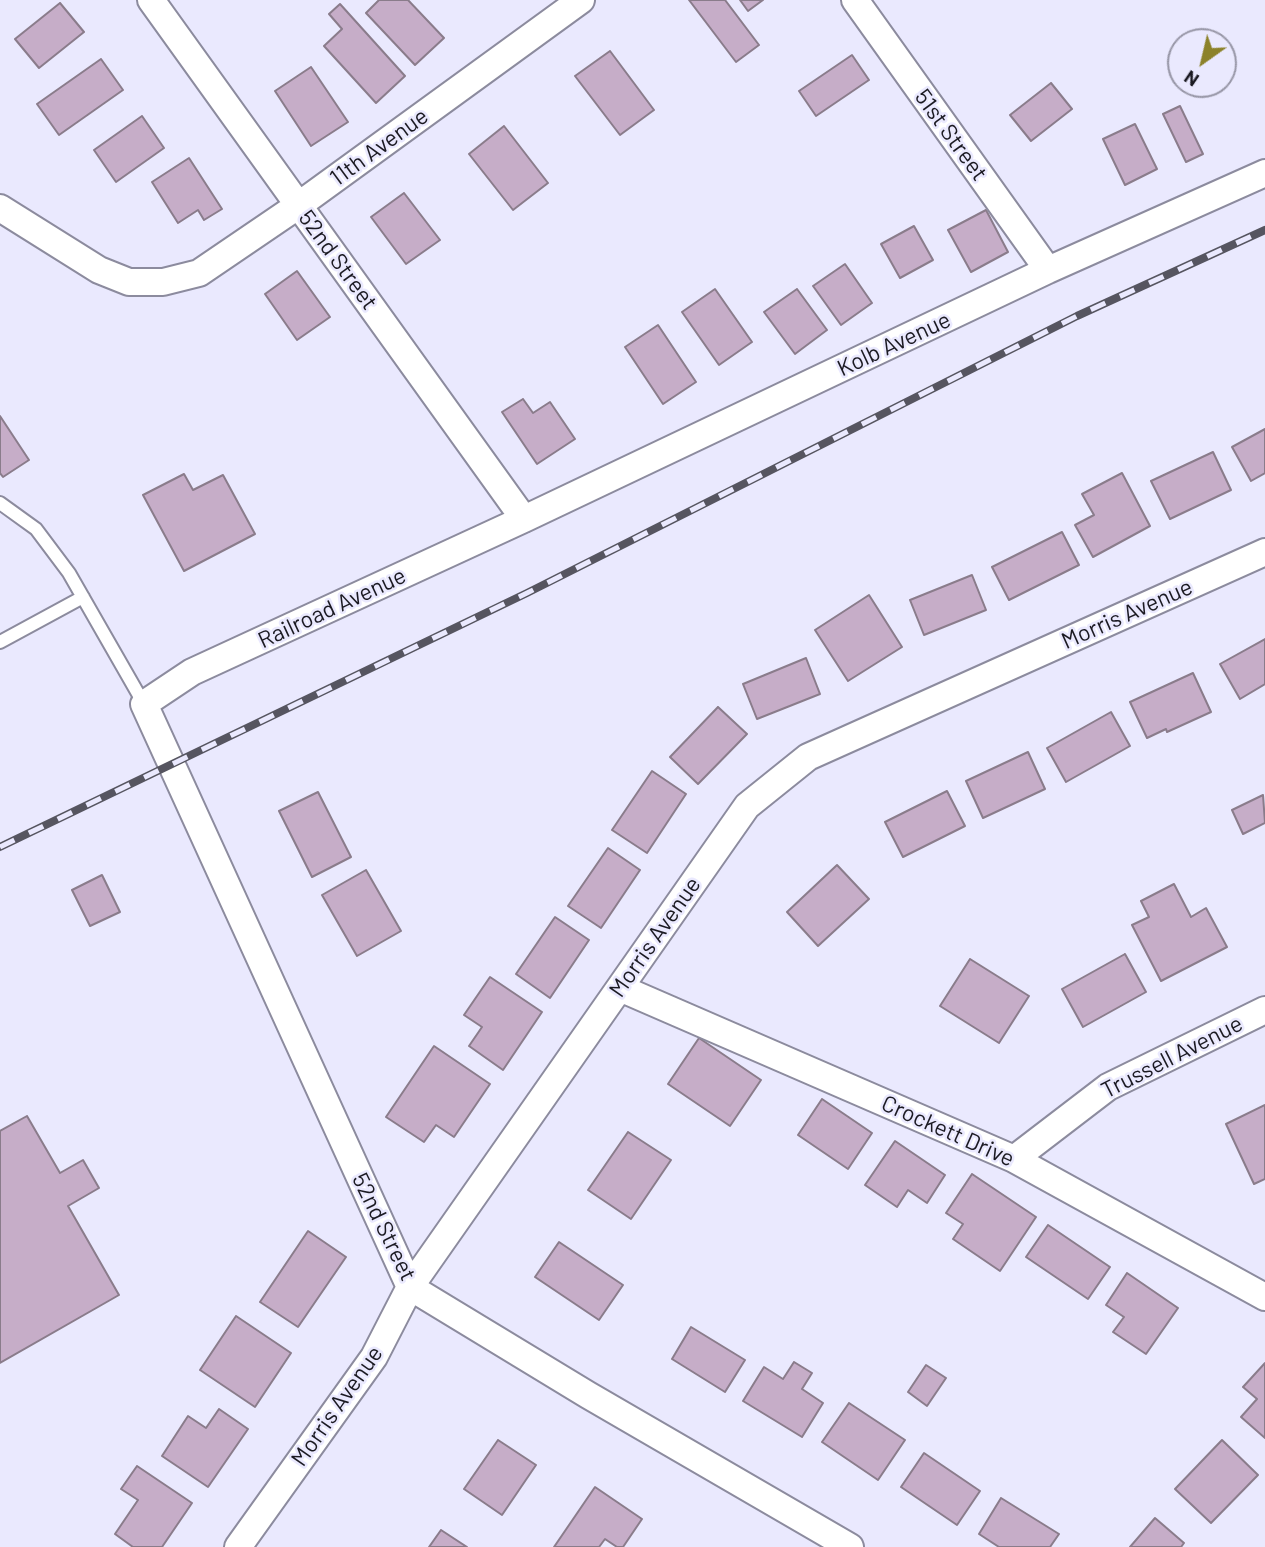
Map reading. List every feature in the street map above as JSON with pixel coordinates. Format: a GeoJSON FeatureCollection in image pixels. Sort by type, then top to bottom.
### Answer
{"type":"FeatureCollection","features":[{"type":"Feature","properties":{"kind":"street","name":"52nd Street"},"geometry":{"type":"LineString","coordinates":[[151,0],[524,519]]}},
{"type":"Feature","properties":{"kind":"street","name":"11th Avenue"},"geometry":{"type":"LineString","coordinates":[[0,208],[99,270],[129,282],[163,282],[199,273],[299,205],[581,0]]}},
{"type":"Feature","properties":{"kind":"street","name":"51st Street"},"geometry":{"type":"LineString","coordinates":[[855,0],[1048,270]]}},
{"type":"Feature","properties":{"kind":"street","name":"Kolb Avenue"},"geometry":{"type":"LineString","coordinates":[[524,519],[1048,270],[1265,173]]}},
{"type":"Feature","properties":{"kind":"street","name":"Railroad Avenue"},"geometry":{"type":"LineString","coordinates":[[144,704],[192,672],[524,519]]}},
{"type":"Feature","properties":{"kind":"street","name":"Morris Avenue"},"geometry":{"type":"LineString","coordinates":[[237,1547],[374,1357],[410,1287],[747,806],[808,757],[1265,552]]}},
{"type":"Feature","properties":{"kind":"street","name":"52nd Street"},"geometry":{"type":"LineString","coordinates":[[144,704],[410,1287],[588,1395],[850,1547]]}},
{"type":"Feature","properties":{"kind":"street","name":"Crockett Drive"},"geometry":{"type":"LineString","coordinates":[[620,988],[1014,1159],[1265,1297]]}},
{"type":"Feature","properties":{"kind":"street","name":"Trussell Avenue"},"geometry":{"type":"LineString","coordinates":[[1014,1159],[1108,1087],[1265,1010]]}},
{"type":"Feature","properties":{"kind":"lane"},"geometry":{"type":"LineString","coordinates":[[0,503],[36,529],[69,573],[144,704]]}},
{"type":"Feature","properties":{"kind":"lane"},"geometry":{"type":"LineString","coordinates":[[0,642],[83,597]]}},
{"type":"Feature","properties":{"kind":"building"},"geometry":{"type":"Polygon","coordinates":[[[379,0],[408,0],[444,38],[415,65],[366,13],[379,0]]]}},
{"type":"Feature","properties":{"kind":"building"},"geometry":{"type":"Polygon","coordinates":[[[689,0],[725,0],[759,45],[736,62],[689,0]]]}},
{"type":"Feature","properties":{"kind":"building"},"geometry":{"type":"Polygon","coordinates":[[[740,0],[763,0],[748,11],[740,0]]]}},
{"type":"Feature","properties":{"kind":"building"},"geometry":{"type":"Polygon","coordinates":[[[60,3],[84,32],[39,68],[15,39],[60,3]]]}},
{"type":"Feature","properties":{"kind":"building"},"geometry":{"type":"Polygon","coordinates":[[[340,4],[405,76],[376,103],[324,46],[342,29],[329,14],[340,4]]]}},
{"type":"Feature","properties":{"kind":"building"},"geometry":{"type":"Polygon","coordinates":[[[610,51],[654,110],[620,135],[575,76],[610,51]]]}},
{"type":"Feature","properties":{"kind":"building"},"geometry":{"type":"Polygon","coordinates":[[[852,55],[869,80],[816,116],[799,91],[852,55]]]}},
{"type":"Feature","properties":{"kind":"building"},"geometry":{"type":"Polygon","coordinates":[[[101,59],[123,90],[59,135],[37,104],[101,59]]]}},
{"type":"Feature","properties":{"kind":"building"},"geometry":{"type":"Polygon","coordinates":[[[311,67],[348,122],[311,146],[275,91],[311,67]]]}},
{"type":"Feature","properties":{"kind":"building"},"geometry":{"type":"Polygon","coordinates":[[[1051,83],[1072,109],[1031,141],[1010,115],[1051,83]]]}},
{"type":"Feature","properties":{"kind":"building"},"geometry":{"type":"Polygon","coordinates":[[[1180,106],[1203,154],[1186,162],[1163,114],[1180,106]]]}},
{"type":"Feature","properties":{"kind":"building"},"geometry":{"type":"Polygon","coordinates":[[[142,116],[164,148],[116,182],[94,150],[142,116]]]}},
{"type":"Feature","properties":{"kind":"building"},"geometry":{"type":"Polygon","coordinates":[[[1135,124],[1157,169],[1125,185],[1103,139],[1135,124]]]}},
{"type":"Feature","properties":{"kind":"building"},"geometry":{"type":"Polygon","coordinates":[[[504,126],[548,183],[513,210],[469,154],[504,126]]]}},
{"type":"Feature","properties":{"kind":"building"},"geometry":{"type":"Polygon","coordinates":[[[189,158],[222,209],[204,220],[198,210],[178,223],[152,182],[189,158]]]}},
{"type":"Feature","properties":{"kind":"building"},"geometry":{"type":"Polygon","coordinates":[[[404,193],[440,240],[406,264],[371,217],[404,193]]]}},
{"type":"Feature","properties":{"kind":"building"},"geometry":{"type":"Polygon","coordinates":[[[986,210],[1008,252],[971,272],[948,230],[986,210]]]}},
{"type":"Feature","properties":{"kind":"building"},"geometry":{"type":"Polygon","coordinates":[[[914,226],[933,260],[900,278],[881,244],[914,226]]]}},
{"type":"Feature","properties":{"kind":"building"},"geometry":{"type":"Polygon","coordinates":[[[845,264],[872,303],[841,325],[813,286],[845,264]]]}},
{"type":"Feature","properties":{"kind":"building"},"geometry":{"type":"Polygon","coordinates":[[[297,271],[330,317],[297,340],[265,294],[297,271]]]}},
{"type":"Feature","properties":{"kind":"building"},"geometry":{"type":"Polygon","coordinates":[[[715,289],[752,342],[719,365],[682,312],[715,289]]]}},
{"type":"Feature","properties":{"kind":"building"},"geometry":{"type":"Polygon","coordinates":[[[797,289],[827,330],[795,354],[764,312],[797,289]]]}},
{"type":"Feature","properties":{"kind":"building"},"geometry":{"type":"Polygon","coordinates":[[[658,325],[696,382],[663,404],[625,347],[658,325]]]}},
{"type":"Feature","properties":{"kind":"building"},"geometry":{"type":"Polygon","coordinates":[[[523,399],[533,413],[550,402],[575,439],[537,464],[502,412],[523,399]]]}},
{"type":"Feature","properties":{"kind":"building"},"geometry":{"type":"Polygon","coordinates":[[[0,416],[29,460],[3,477],[0,473],[0,416]]]}},
{"type":"Feature","properties":{"kind":"building"},"geometry":{"type":"Polygon","coordinates":[[[1265,429],[1265,473],[1251,481],[1232,447],[1265,429]]]}},
{"type":"Feature","properties":{"kind":"building"},"geometry":{"type":"Polygon","coordinates":[[[1213,452],[1231,490],[1170,519],[1151,481],[1213,452]]]}},
{"type":"Feature","properties":{"kind":"building"},"geometry":{"type":"Polygon","coordinates":[[[1122,473],[1150,526],[1093,557],[1075,525],[1094,515],[1082,494],[1122,473]]]}},
{"type":"Feature","properties":{"kind":"building"},"geometry":{"type":"Polygon","coordinates":[[[184,474],[193,490],[223,475],[255,534],[184,571],[143,495],[184,474]]]}},
{"type":"Feature","properties":{"kind":"building"},"geometry":{"type":"Polygon","coordinates":[[[1062,532],[1079,565],[1009,600],[992,567],[1062,532]]]}},
{"type":"Feature","properties":{"kind":"building"},"geometry":{"type":"Polygon","coordinates":[[[972,575],[986,610],[924,635],[910,600],[972,575]]]}},
{"type":"Feature","properties":{"kind":"building"},"geometry":{"type":"Polygon","coordinates":[[[869,595],[902,647],[848,681],[815,630],[869,595]]]}},
{"type":"Feature","properties":{"kind":"building"},"geometry":{"type":"Polygon","coordinates":[[[1265,639],[1265,684],[1240,699],[1220,664],[1265,639]]]}},
{"type":"Feature","properties":{"kind":"building"},"geometry":{"type":"Polygon","coordinates":[[[806,658],[820,694],[757,719],[743,684],[806,658]]]}},
{"type":"Feature","properties":{"kind":"building"},"geometry":{"type":"Polygon","coordinates":[[[1193,673],[1211,712],[1147,738],[1130,702],[1193,673]]]}},
{"type":"Feature","properties":{"kind":"building"},"geometry":{"type":"Polygon","coordinates":[[[718,707],[747,734],[698,784],[670,757],[718,707]]]}},
{"type":"Feature","properties":{"kind":"building"},"geometry":{"type":"Polygon","coordinates":[[[1111,712],[1130,746],[1066,782],[1047,748],[1111,712]]]}},
{"type":"Feature","properties":{"kind":"building"},"geometry":{"type":"Polygon","coordinates":[[[1028,752],[1045,789],[983,818],[966,781],[1028,752]]]}},
{"type":"Feature","properties":{"kind":"building"},"geometry":{"type":"Polygon","coordinates":[[[652,771],[686,794],[647,853],[612,830],[652,771]]]}},
{"type":"Feature","properties":{"kind":"building"},"geometry":{"type":"Polygon","coordinates":[[[947,791],[965,826],[903,857],[885,822],[947,791]]]}},
{"type":"Feature","properties":{"kind":"building"},"geometry":{"type":"Polygon","coordinates":[[[318,792],[351,857],[312,877],[279,811],[318,792]]]}},
{"type":"Feature","properties":{"kind":"building"},"geometry":{"type":"Polygon","coordinates":[[[1263,795],[1265,823],[1243,834],[1232,810],[1263,795]]]}},
{"type":"Feature","properties":{"kind":"building"},"geometry":{"type":"Polygon","coordinates":[[[608,848],[640,870],[601,928],[568,906],[608,848]]]}},
{"type":"Feature","properties":{"kind":"building"},"geometry":{"type":"Polygon","coordinates":[[[837,865],[869,899],[818,946],[787,912],[837,865]]]}},
{"type":"Feature","properties":{"kind":"building"},"geometry":{"type":"Polygon","coordinates":[[[366,870],[401,931],[357,956],[322,895],[366,870]]]}},
{"type":"Feature","properties":{"kind":"building"},"geometry":{"type":"Polygon","coordinates":[[[102,875],[120,912],[90,926],[72,890],[102,875]]]}},
{"type":"Feature","properties":{"kind":"building"},"geometry":{"type":"Polygon","coordinates":[[[1174,884],[1191,917],[1206,908],[1227,947],[1161,981],[1132,925],[1149,917],[1141,901],[1174,884]]]}},
{"type":"Feature","properties":{"kind":"building"},"geometry":{"type":"Polygon","coordinates":[[[555,917],[589,940],[550,998],[516,974],[555,917]]]}},
{"type":"Feature","properties":{"kind":"building"},"geometry":{"type":"Polygon","coordinates":[[[1125,954],[1146,992],[1083,1027],[1062,989],[1125,954]]]}},
{"type":"Feature","properties":{"kind":"building"},"geometry":{"type":"Polygon","coordinates":[[[970,959],[1029,996],[999,1043],[940,1006],[970,959]]]}},
{"type":"Feature","properties":{"kind":"building"},"geometry":{"type":"Polygon","coordinates":[[[490,977],[542,1012],[503,1070],[469,1046],[482,1027],[464,1015],[490,977]]]}},
{"type":"Feature","properties":{"kind":"building"},"geometry":{"type":"Polygon","coordinates":[[[699,1038],[761,1080],[730,1126],[668,1084],[699,1038]]]}},
{"type":"Feature","properties":{"kind":"building"},"geometry":{"type":"Polygon","coordinates":[[[434,1046],[490,1084],[454,1137],[436,1125],[424,1142],[386,1117],[434,1046]]]}},
{"type":"Feature","properties":{"kind":"building"},"geometry":{"type":"Polygon","coordinates":[[[822,1099],[872,1133],[848,1169],[798,1135],[822,1099]]]}},
{"type":"Feature","properties":{"kind":"building"},"geometry":{"type":"Polygon","coordinates":[[[1265,1105],[1265,1179],[1254,1184],[1226,1124],[1265,1105]]]}},
{"type":"Feature","properties":{"kind":"building"},"geometry":{"type":"Polygon","coordinates":[[[27,1116],[60,1173],[83,1160],[99,1188],[68,1206],[119,1295],[0,1363],[0,1131],[27,1116]]]}},
{"type":"Feature","properties":{"kind":"building"},"geometry":{"type":"Polygon","coordinates":[[[628,1132],[671,1160],[631,1219],[588,1190],[628,1132]]]}},
{"type":"Feature","properties":{"kind":"building"},"geometry":{"type":"Polygon","coordinates":[[[895,1141],[945,1175],[927,1203],[908,1190],[897,1207],[865,1185],[895,1141]]]}},
{"type":"Feature","properties":{"kind":"building"},"geometry":{"type":"Polygon","coordinates":[[[972,1174],[1036,1217],[1000,1271],[953,1239],[963,1224],[946,1213],[972,1174]]]}},
{"type":"Feature","properties":{"kind":"building"},"geometry":{"type":"Polygon","coordinates":[[[1048,1225],[1110,1267],[1088,1299],[1026,1257],[1048,1225]]]}},
{"type":"Feature","properties":{"kind":"building"},"geometry":{"type":"Polygon","coordinates":[[[308,1231],[346,1257],[298,1327],[260,1302],[308,1231]]]}},
{"type":"Feature","properties":{"kind":"building"},"geometry":{"type":"Polygon","coordinates":[[[559,1242],[623,1285],[599,1320],[535,1277],[559,1242]]]}},
{"type":"Feature","properties":{"kind":"building"},"geometry":{"type":"Polygon","coordinates":[[[1127,1273],[1178,1308],[1146,1354],[1113,1332],[1124,1317],[1106,1305],[1127,1273]]]}},
{"type":"Feature","properties":{"kind":"building"},"geometry":{"type":"Polygon","coordinates":[[[236,1316],[291,1353],[255,1407],[200,1370],[236,1316]]]}},
{"type":"Feature","properties":{"kind":"building"},"geometry":{"type":"Polygon","coordinates":[[[691,1327],[745,1360],[725,1392],[672,1359],[691,1327]]]}},
{"type":"Feature","properties":{"kind":"building"},"geometry":{"type":"Polygon","coordinates":[[[794,1362],[812,1373],[802,1389],[823,1403],[802,1437],[743,1401],[764,1367],[783,1379],[794,1362]]]}},
{"type":"Feature","properties":{"kind":"building"},"geometry":{"type":"Polygon","coordinates":[[[1265,1363],[1265,1438],[1241,1417],[1257,1399],[1243,1387],[1265,1363]]]}},
{"type":"Feature","properties":{"kind":"building"},"geometry":{"type":"Polygon","coordinates":[[[926,1365],[946,1378],[927,1406],[908,1392],[926,1365]]]}},
{"type":"Feature","properties":{"kind":"building"},"geometry":{"type":"Polygon","coordinates":[[[849,1403],[905,1440],[878,1480],[822,1442],[849,1403]]]}},
{"type":"Feature","properties":{"kind":"building"},"geometry":{"type":"Polygon","coordinates":[[[219,1409],[248,1429],[208,1487],[162,1456],[188,1416],[206,1428],[219,1409]]]}},
{"type":"Feature","properties":{"kind":"building"},"geometry":{"type":"Polygon","coordinates":[[[498,1440],[536,1465],[502,1515],[464,1489],[498,1440]]]}},
{"type":"Feature","properties":{"kind":"building"},"geometry":{"type":"Polygon","coordinates":[[[1222,1440],[1258,1475],[1211,1523],[1175,1489],[1222,1440]]]}},
{"type":"Feature","properties":{"kind":"building"},"geometry":{"type":"Polygon","coordinates":[[[924,1453],[980,1491],[957,1525],[901,1487],[924,1453]]]}},
{"type":"Feature","properties":{"kind":"building"},"geometry":{"type":"Polygon","coordinates":[[[137,1466],[192,1503],[162,1547],[133,1547],[115,1534],[138,1500],[121,1489],[137,1466]]]}},
{"type":"Feature","properties":{"kind":"building"},"geometry":{"type":"Polygon","coordinates":[[[595,1487],[642,1519],[623,1547],[617,1547],[605,1539],[599,1547],[554,1547],[595,1487]]]}},
{"type":"Feature","properties":{"kind":"building"},"geometry":{"type":"Polygon","coordinates":[[[1001,1498],[1059,1534],[1050,1547],[999,1547],[979,1534],[1001,1498]]]}},
{"type":"Feature","properties":{"kind":"building"},"geometry":{"type":"Polygon","coordinates":[[[1155,1518],[1184,1543],[1181,1547],[1130,1547],[1155,1518]]]}},
{"type":"Feature","properties":{"kind":"building"},"geometry":{"type":"Polygon","coordinates":[[[441,1530],[467,1547],[429,1547],[441,1530]]]}},
{"type":"Feature","properties":{"kind":"railway"},"geometry":{"type":"LineString","coordinates":[[0,847],[527,593],[1077,316],[1265,230]]}}]}
